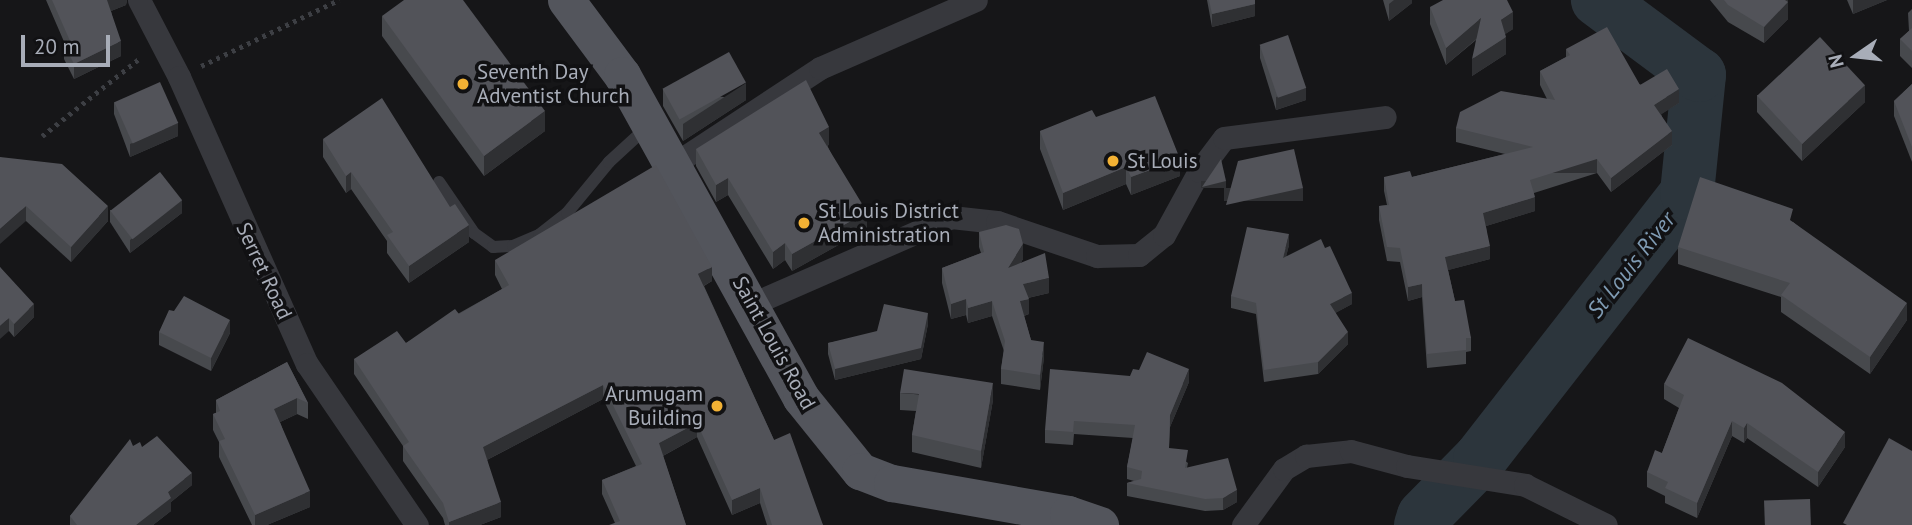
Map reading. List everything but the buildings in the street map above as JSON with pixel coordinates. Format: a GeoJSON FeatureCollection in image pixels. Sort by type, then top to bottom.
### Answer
{"type":"FeatureCollection","features":[{"type":"Feature","properties":{"kind":"main road","name":"Saint Louis Road"},"geometry":{"type":"LineString","coordinates":[[566,0],[622,75],[752,304],[801,398],[860,471],[892,484],[1068,514],[1100,525]]}},
{"type":"Feature","properties":{"kind":"street","name":"Serret Road"},"geometry":{"type":"LineString","coordinates":[[139,0],[162,39],[307,364],[417,525]]}},
{"type":"Feature","properties":{"kind":"street"},"geometry":{"type":"LineString","coordinates":[[674,164],[820,68],[976,0]]}},
{"type":"Feature","properties":{"kind":"street"},"geometry":{"type":"LineString","coordinates":[[752,304],[951,217],[997,222],[1097,256],[1139,255],[1164,235],[1199,171],[1224,138],[1385,117]]}},
{"type":"Feature","properties":{"kind":"street"},"geometry":{"type":"LineString","coordinates":[[1243,525],[1283,469],[1306,456],[1351,451],[1407,466],[1525,485],[1606,525]]}},
{"type":"Feature","properties":{"kind":"lane"},"geometry":{"type":"LineString","coordinates":[[439,182],[474,233],[493,247],[513,246],[539,235],[567,214],[609,162],[650,124]]}},
{"type":"Feature","properties":{"kind":"path"},"geometry":{"type":"LineString","coordinates":[[179,77],[339,0]]}},
{"type":"Feature","properties":{"kind":"path"},"geometry":{"type":"LineString","coordinates":[[43,136],[162,39]]}},
{"type":"Feature","properties":{"kind":"waterway","name":"St Louis River"},"geometry":{"type":"LineString","coordinates":[[1421,525],[1424,516],[1480,459],[1687,193],[1699,75],[1598,0]]}},
{"type":"Feature","properties":{"kind":"place","name":"Seventh Day Adventist Church"},"geometry":{"type":"Point","coordinates":[463,84]}},
{"type":"Feature","properties":{"kind":"place","name":"St Louis"},"geometry":{"type":"Point","coordinates":[1113,161]}},
{"type":"Feature","properties":{"kind":"place","name":"St Louis District Administration"},"geometry":{"type":"Point","coordinates":[804,223]}},
{"type":"Feature","properties":{"kind":"place","name":"Arumugam Building"},"geometry":{"type":"Point","coordinates":[717,406]}}]}
